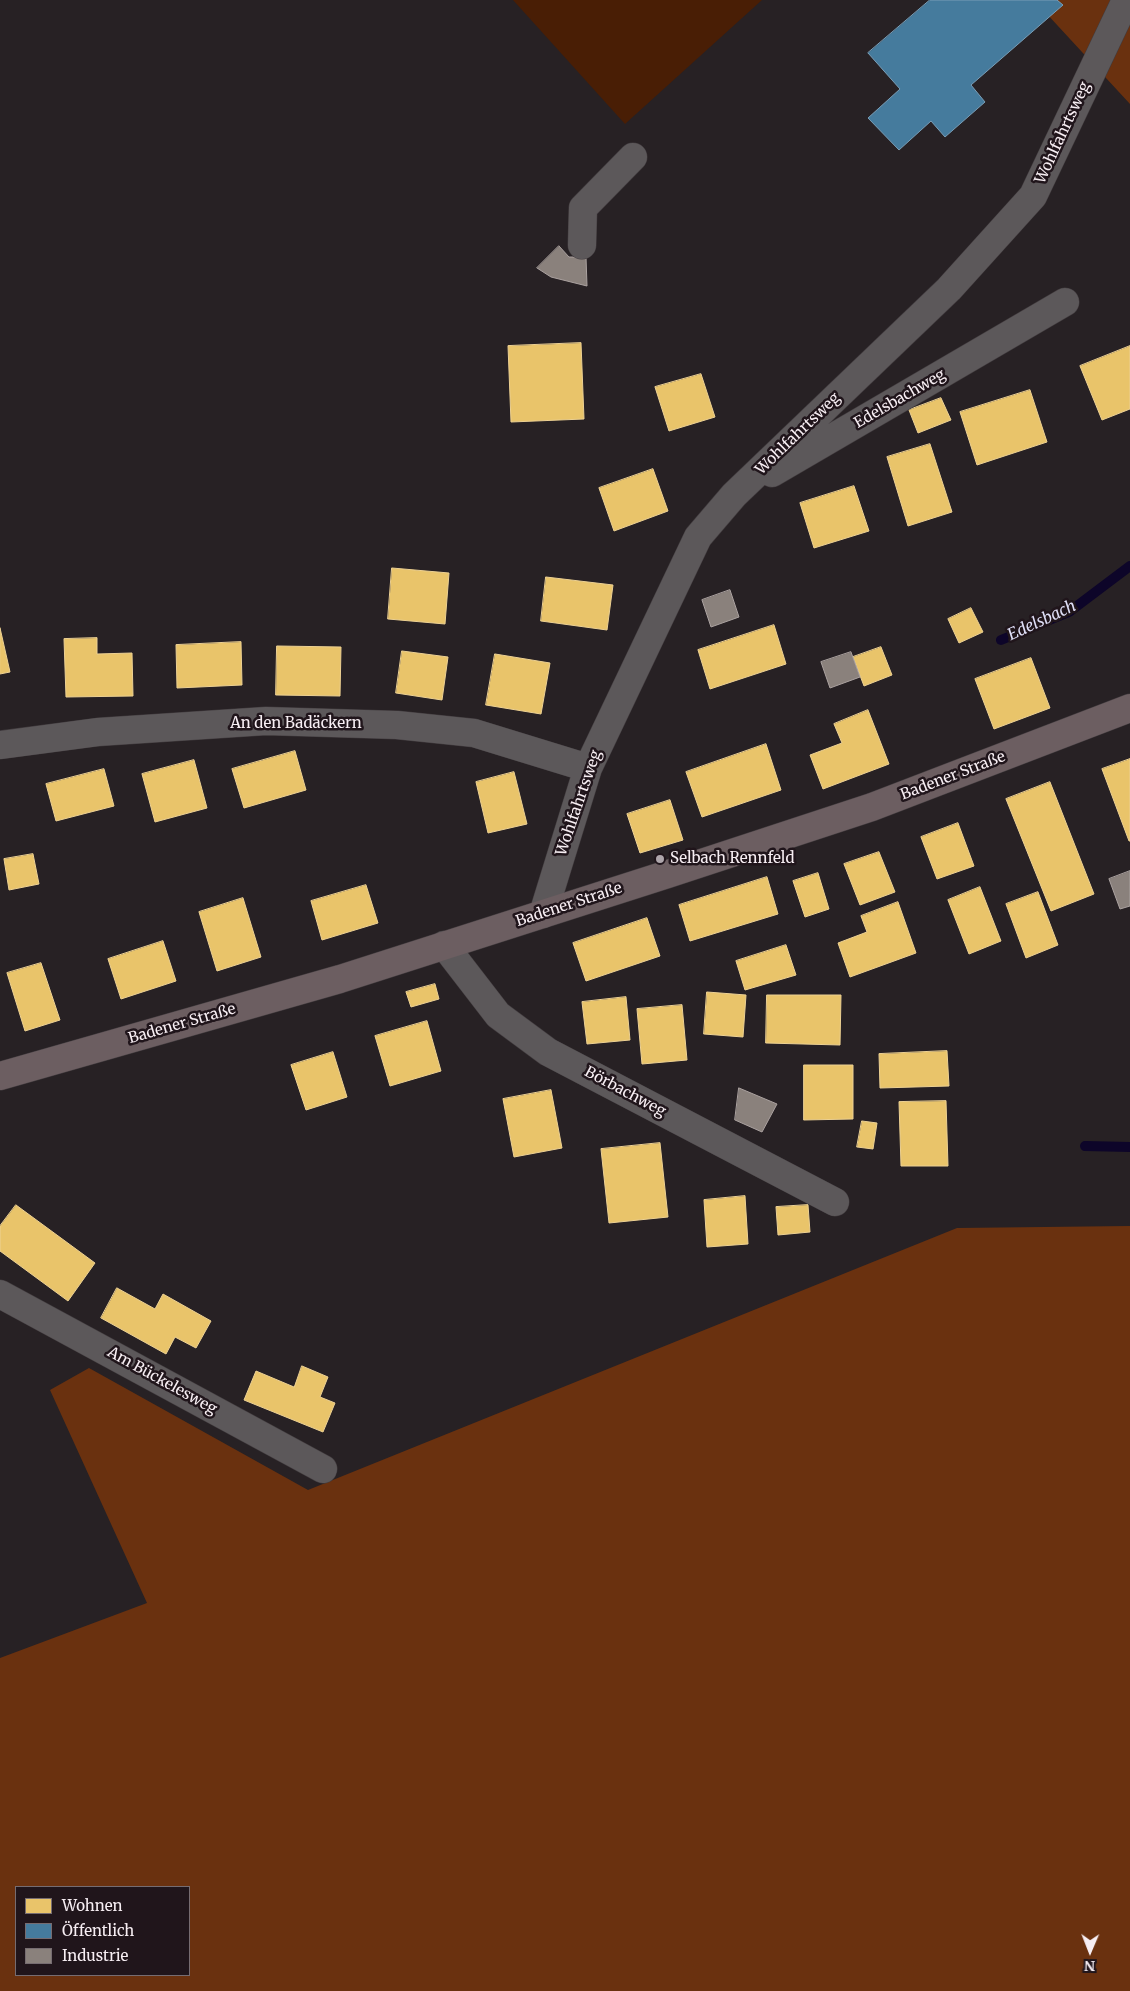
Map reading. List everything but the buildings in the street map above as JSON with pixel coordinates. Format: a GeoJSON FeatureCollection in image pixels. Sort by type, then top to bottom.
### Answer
{"type":"FeatureCollection","features":[{"type":"Feature","properties":{"kind":"main road","name":"Badener Straße"},"geometry":{"type":"LineString","coordinates":[[0,1076],[340,979],[872,808],[1130,708]]}},
{"type":"Feature","properties":{"kind":"street","name":"Wohlfahrtsweg"},"geometry":{"type":"LineString","coordinates":[[543,914],[588,768],[698,537],[734,496],[949,289],[1033,196],[1126,0]]}},
{"type":"Feature","properties":{"kind":"street"},"geometry":{"type":"LineString","coordinates":[[582,245],[583,208],[633,157]]}},
{"type":"Feature","properties":{"kind":"street","name":"Edelsbachweg"},"geometry":{"type":"LineString","coordinates":[[734,496],[1066,302]]}},
{"type":"Feature","properties":{"kind":"street","name":"An den Badäckern"},"geometry":{"type":"LineString","coordinates":[[0,745],[98,732],[266,721],[397,725],[474,734],[588,768]]}},
{"type":"Feature","properties":{"kind":"street","name":"Börbachweg"},"geometry":{"type":"LineString","coordinates":[[444,945],[498,1014],[548,1052],[835,1202]]}},
{"type":"Feature","properties":{"kind":"street","name":"Am Bückelesweg"},"geometry":{"type":"LineString","coordinates":[[0,1294],[323,1469]]}},
{"type":"Feature","properties":{"kind":"shaded area"},"geometry":{"type":"Polygon","coordinates":[[[513,0],[762,0],[625,124],[513,0]]]}},
{"type":"Feature","properties":{"kind":"shaded area"},"geometry":{"type":"Polygon","coordinates":[[[1034,0],[1130,0],[1130,104],[1034,0]]]}},
{"type":"Feature","properties":{"kind":"shaded area"},"geometry":{"type":"Polygon","coordinates":[[[1130,1226],[1130,1991],[0,1991],[0,1658],[147,1603],[50,1390],[89,1368],[308,1490],[957,1228],[1130,1226]]]}},
{"type":"Feature","properties":{"kind":"waterway","name":"Edelsbach"},"geometry":{"type":"LineString","coordinates":[[1001,640],[1069,612],[1130,566]]}},
{"type":"Feature","properties":{"kind":"waterway"},"geometry":{"type":"LineString","coordinates":[[1085,1146],[1130,1147]]}},
{"type":"Feature","properties":{"kind":"place","name":"Selbach Rennfeld"},"geometry":{"type":"Point","coordinates":[660,859]}}]}
